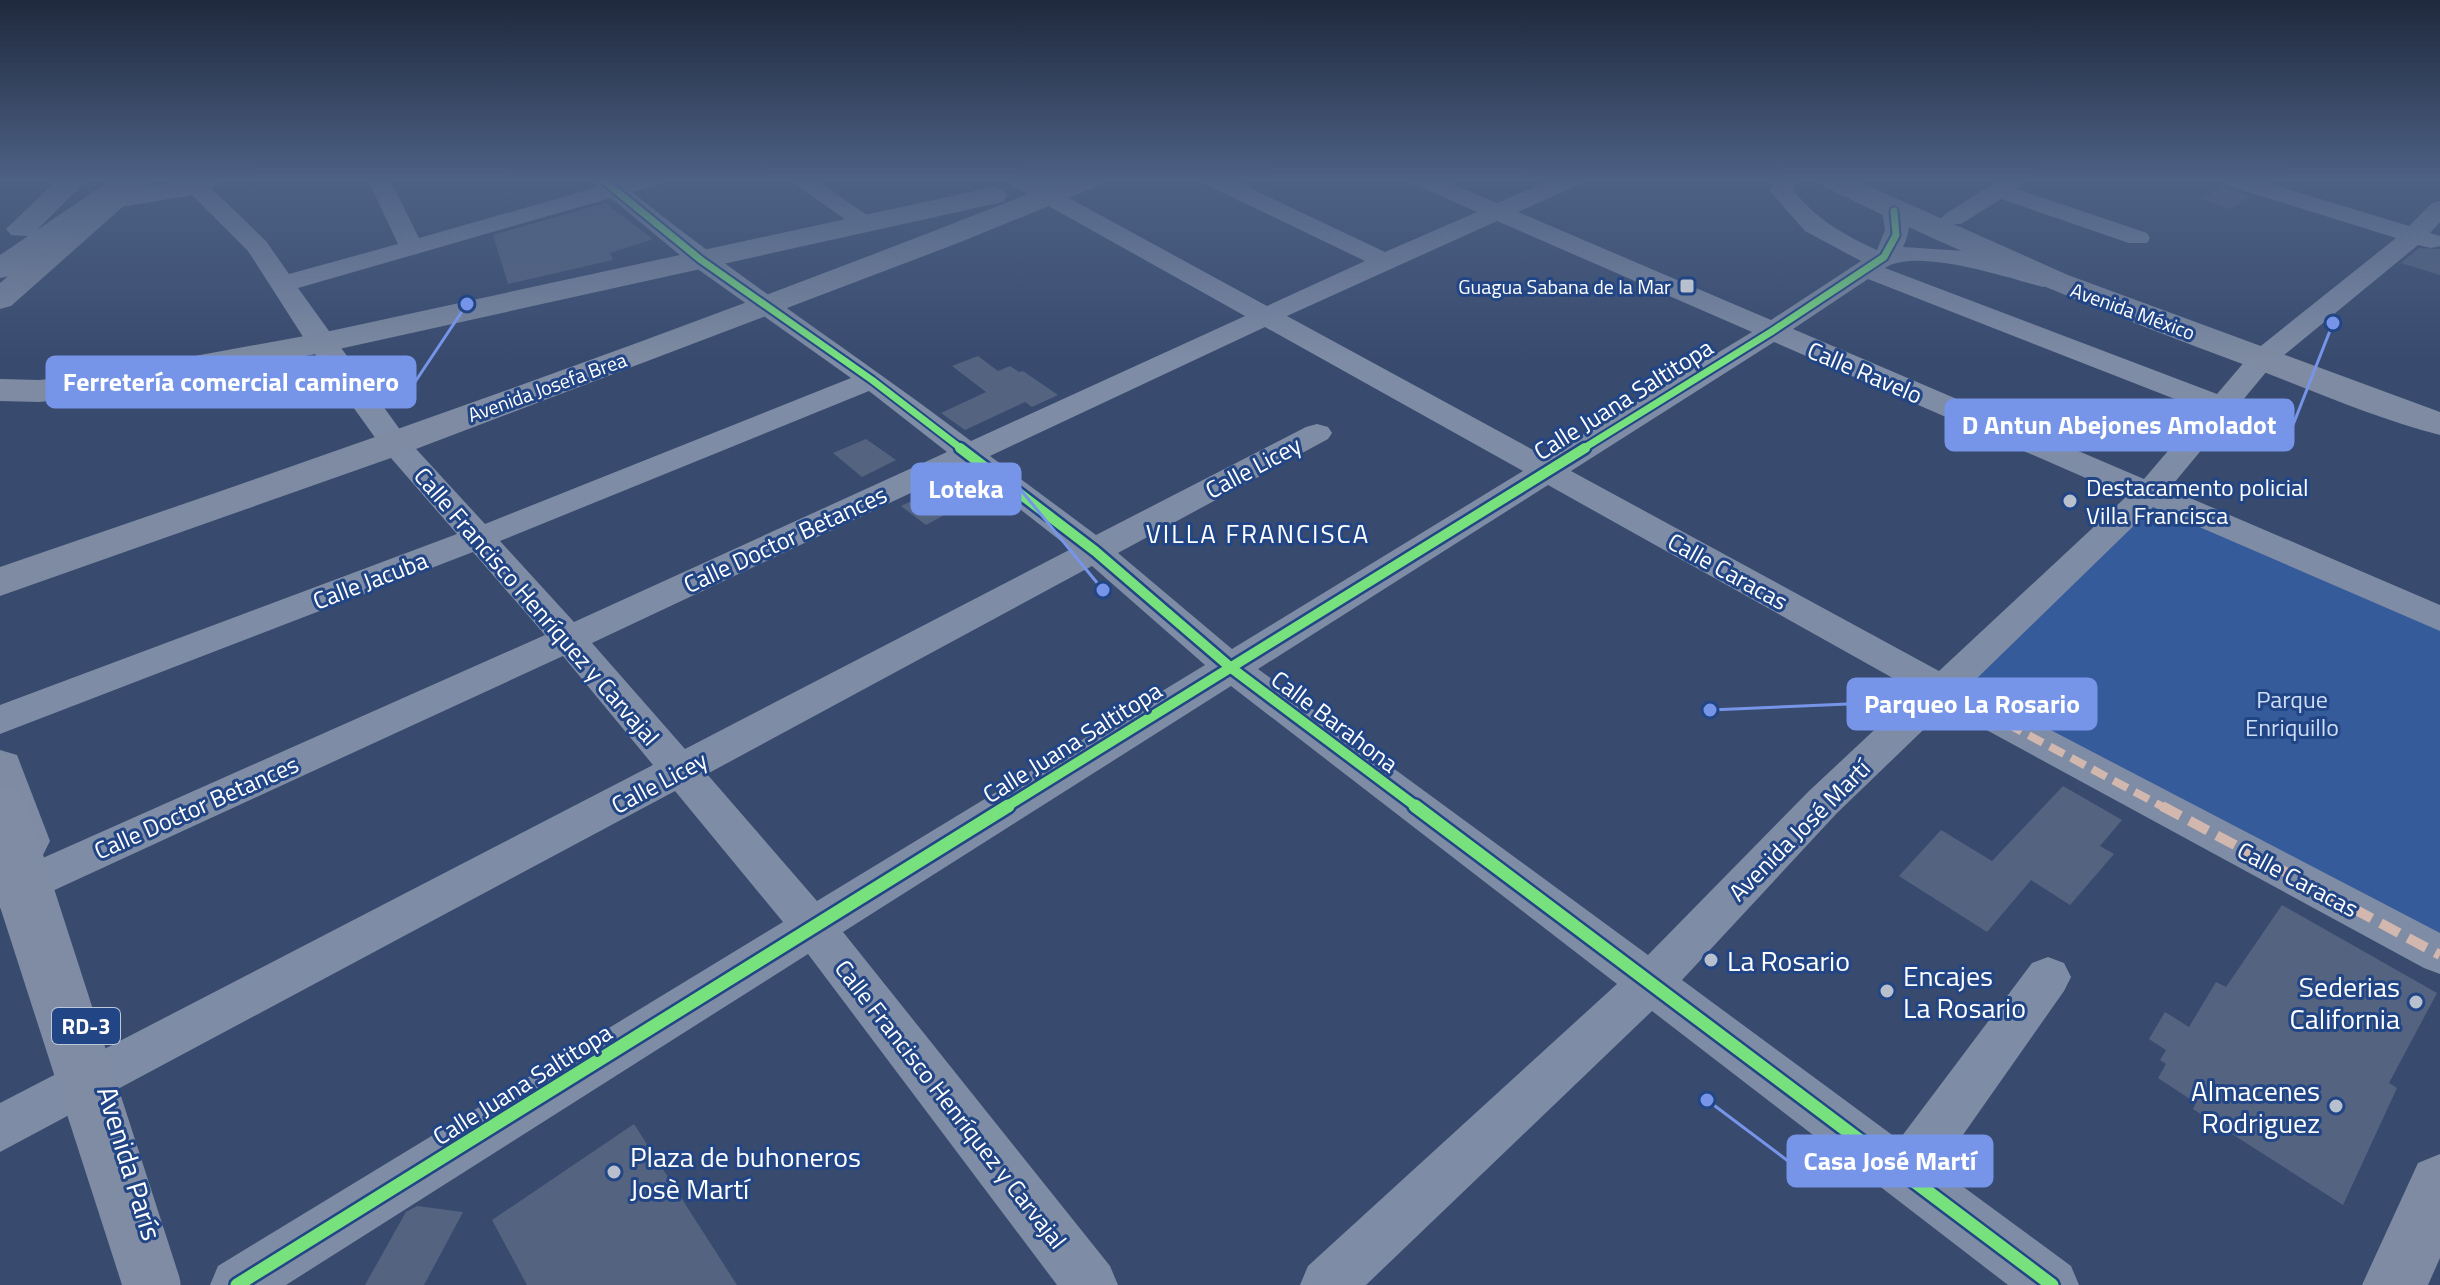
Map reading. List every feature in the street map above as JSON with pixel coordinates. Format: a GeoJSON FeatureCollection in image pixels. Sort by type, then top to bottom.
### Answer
{"type":"FeatureCollection","features":[{"type":"Feature","properties":{"kind":"highway"},"geometry":{"type":"LineString","coordinates":[[0,253],[23,240]]}},
{"type":"Feature","properties":{"kind":"highway"},"geometry":{"type":"LineString","coordinates":[[0,269],[40,240]]}},
{"type":"Feature","properties":{"kind":"highway","name":"RD-3"},"geometry":{"type":"LineString","coordinates":[[0,814],[152,1285]]}},
{"type":"Feature","properties":{"kind":"main road"},"geometry":{"type":"LineString","coordinates":[[0,299],[60,240]]}},
{"type":"Feature","properties":{"kind":"main road"},"geometry":{"type":"LineString","coordinates":[[0,390],[39,391],[91,386],[321,343],[794,240]]}},
{"type":"Feature","properties":{"kind":"main road","name":"Avenida Josefa Brea"},"geometry":{"type":"LineString","coordinates":[[0,582],[395,444],[766,305],[917,240]]}},
{"type":"Feature","properties":{"kind":"main road","name":"Avenida México"},"geometry":{"type":"LineString","coordinates":[[1960,240],[2055,282],[2272,350],[2440,398]]}},
{"type":"Feature","properties":{"kind":"main road","name":"Avenida México"},"geometry":{"type":"LineString","coordinates":[[2004,240],[2272,350],[2440,424]]}},
{"type":"Feature","properties":{"kind":"main road","name":"Avenida París"},"geometry":{"type":"LineString","coordinates":[[0,768],[19,888],[102,1075],[168,1285]]}},
{"type":"Feature","properties":{"kind":"main road"},"geometry":{"type":"LineString","coordinates":[[2395,1285],[2440,1185]]}},
{"type":"Feature","properties":{"kind":"street","name":"Calle Francisco Henríquez y Carvajal"},"geometry":{"type":"LineString","coordinates":[[252,240],[321,343],[395,444],[569,639],[813,927],[1091,1285]]}},
{"type":"Feature","properties":{"kind":"street"},"geometry":{"type":"LineString","coordinates":[[408,240],[412,248]]}},
{"type":"Feature","properties":{"kind":"street"},"geometry":{"type":"LineString","coordinates":[[283,284],[437,240]]}},
{"type":"Feature","properties":{"kind":"street","name":"Calle Barahona"},"geometry":{"type":"LineString","coordinates":[[677,240],[872,380],[1095,551],[1230,667],[2052,1285]]}},
{"type":"Feature","properties":{"kind":"street","name":"Calle Caracas"},"geometry":{"type":"LineString","coordinates":[[1133,240],[1264,317],[1944,690],[2440,955]]}},
{"type":"Feature","properties":{"kind":"street"},"geometry":{"type":"LineString","coordinates":[[1341,240],[1385,261]]}},
{"type":"Feature","properties":{"kind":"street","name":"Calle Doctor Betances"},"geometry":{"type":"LineString","coordinates":[[19,888],[569,639],[1431,240]]}},
{"type":"Feature","properties":{"kind":"street","name":"Calle Ravelo"},"geometry":{"type":"LineString","coordinates":[[1564,240],[2440,619]]}},
{"type":"Feature","properties":{"kind":"street"},"geometry":{"type":"LineString","coordinates":[[1834,240],[1877,262],[2223,407]]}},
{"type":"Feature","properties":{"kind":"street"},"geometry":{"type":"LineString","coordinates":[[1877,262],[1896,240]]}},
{"type":"Feature","properties":{"kind":"street","name":"Avenida José Martí"},"geometry":{"type":"LineString","coordinates":[[1327,1285],[1650,983],[1823,802],[2148,494],[2272,350],[2417,240]]}},
{"type":"Feature","properties":{"kind":"street"},"geometry":{"type":"LineString","coordinates":[[1877,262],[1933,253],[1967,258],[2055,282]]}},
{"type":"Feature","properties":{"kind":"street","name":"Calle Juana Saltitopa"},"geometry":{"type":"LineString","coordinates":[[237,1285],[1771,332],[1877,262]]}},
{"type":"Feature","properties":{"kind":"street","name":"Calle Jacuba"},"geometry":{"type":"LineString","coordinates":[[0,720],[479,538],[872,380]]}},
{"type":"Feature","properties":{"kind":"street","name":"Calle Licey"},"geometry":{"type":"LineString","coordinates":[[0,1129],[1317,433]]}},
{"type":"Feature","properties":{"kind":"street"},"geometry":{"type":"LineString","coordinates":[[1905,1174],[2048,977]]}},
{"type":"Feature","properties":{"kind":"green space","name":"Parque Enriquillo"},"geometry":{"type":"Polygon","coordinates":[[[2148,494],[2440,619],[2440,956],[1944,690],[2148,494]]]}},
{"type":"Feature","properties":{"kind":"building"},"geometry":{"type":"Polygon","coordinates":[[[495,240],[650,240],[610,253],[613,260],[508,284],[495,240]]]}},
{"type":"Feature","properties":{"kind":"building"},"geometry":{"type":"Polygon","coordinates":[[[2419,248],[2440,249],[2440,275],[2401,263],[2419,248]]]}},
{"type":"Feature","properties":{"kind":"building"},"geometry":{"type":"Polygon","coordinates":[[[978,356],[998,371],[1010,366],[1023,371],[1058,395],[1032,407],[1025,402],[965,430],[941,413],[986,392],[952,366],[978,356]]]}},
{"type":"Feature","properties":{"kind":"building"},"geometry":{"type":"Polygon","coordinates":[[[866,439],[896,460],[862,477],[833,453],[866,439]]]}},
{"type":"Feature","properties":{"kind":"building"},"geometry":{"type":"Polygon","coordinates":[[[922,496],[946,514],[926,525],[901,506],[922,496]]]}},
{"type":"Feature","properties":{"kind":"building"},"geometry":{"type":"Polygon","coordinates":[[[2063,786],[2122,820],[2100,846],[2114,854],[2070,905],[2031,880],[1987,932],[1899,876],[1941,830],[1992,861],[2063,786]]]}},
{"type":"Feature","properties":{"kind":"building"},"geometry":{"type":"Polygon","coordinates":[[[2282,905],[2437,993],[2389,1083],[2397,1088],[2343,1205],[2193,1109],[2196,1103],[2158,1078],[2166,1064],[2160,1060],[2166,1050],[2149,1039],[2165,1012],[2189,1027],[2216,982],[2226,987],[2282,905]]]}},
{"type":"Feature","properties":{"kind":"building","name":"Plaza de buhoneros Josè Martí"},"geometry":{"type":"Polygon","coordinates":[[[634,1124],[737,1285],[527,1285],[492,1220],[634,1124]]]}},
{"type":"Feature","properties":{"kind":"building"},"geometry":{"type":"Polygon","coordinates":[[[417,1206],[463,1212],[424,1285],[365,1285],[406,1212],[417,1206]]]}},
{"type":"Feature","properties":{"kind":"marked path"},"geometry":{"type":"LineString","coordinates":[[1944,690],[2440,955]]}},
{"type":"Feature","properties":{"kind":"cycle path"},"geometry":{"type":"LineString","coordinates":[[676,240],[872,380],[1095,551],[1230,667],[2052,1285]]}},
{"type":"Feature","properties":{"kind":"cycle path"},"geometry":{"type":"LineString","coordinates":[[237,1285],[1771,332],[1884,257],[1894,240]]}},
{"type":"Feature","properties":{"kind":"place","name":"Guagua Sabana de la Mar"},"geometry":{"type":"Point","coordinates":[1687,286]}},
{"type":"Feature","properties":{"kind":"place","name":"Ferretería comercial caminero"},"geometry":{"type":"Point","coordinates":[467,304]}},
{"type":"Feature","properties":{"kind":"place","name":"D Antun Abejones Amoladot"},"geometry":{"type":"Point","coordinates":[2333,323]}},
{"type":"Feature","properties":{"kind":"place","name":"Destacamento policial Villa Francisca"},"geometry":{"type":"Point","coordinates":[2070,501]}},
{"type":"Feature","properties":{"kind":"place","name":"Loteka"},"geometry":{"type":"Point","coordinates":[1103,590]}},
{"type":"Feature","properties":{"kind":"place","name":"Parqueo La Rosario"},"geometry":{"type":"Point","coordinates":[1710,710]}},
{"type":"Feature","properties":{"kind":"place","name":"La Rosario"},"geometry":{"type":"Point","coordinates":[1711,960]}},
{"type":"Feature","properties":{"kind":"place","name":"Encajes La Rosario"},"geometry":{"type":"Point","coordinates":[1887,991]}},
{"type":"Feature","properties":{"kind":"place","name":"Sederias California"},"geometry":{"type":"Point","coordinates":[2416,1002]}},
{"type":"Feature","properties":{"kind":"place","name":"Casa José Martí"},"geometry":{"type":"Point","coordinates":[1707,1100]}},
{"type":"Feature","properties":{"kind":"place","name":"Almacenes Rodriguez"},"geometry":{"type":"Point","coordinates":[2336,1106]}},
{"type":"Feature","properties":{"kind":"place","name":"Plaza de buhoneros Josè Martí"},"geometry":{"type":"Point","coordinates":[614,1172]}},
{"type":"Feature","properties":{"kind":"district","name":"VILLA FRANCISCA"},"geometry":{"type":"Point","coordinates":[1258,533]}}]}
